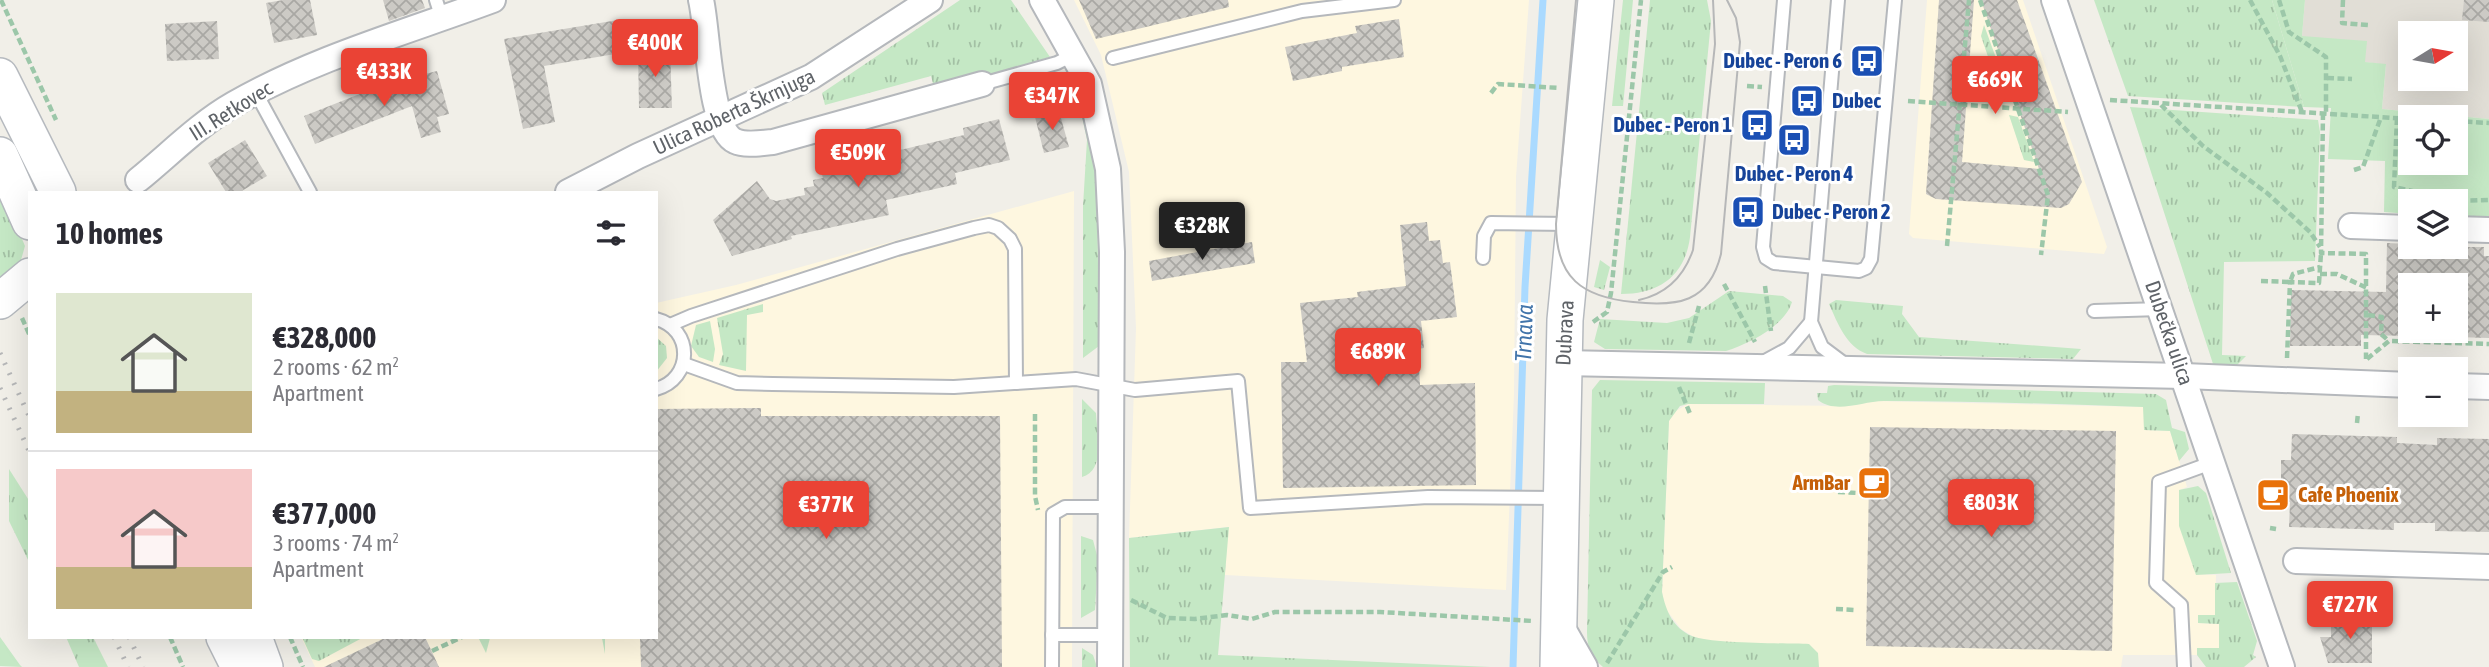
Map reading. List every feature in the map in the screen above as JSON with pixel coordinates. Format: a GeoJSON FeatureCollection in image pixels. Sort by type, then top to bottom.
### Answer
{"type":"FeatureCollection","features":[{"type":"Feature","properties":{"kind":"main road","name":"Dubrava"},"geometry":{"type":"LineString","coordinates":[[1558,667],[1545,619],[1543,498],[1563,363],[1557,223],[1597,0]]}},
{"type":"Feature","properties":{"kind":"main road"},"geometry":{"type":"LineString","coordinates":[[0,76],[58,191]]}},
{"type":"Feature","properties":{"kind":"main road"},"geometry":{"type":"LineString","coordinates":[[0,155],[28,218]]}},
{"type":"Feature","properties":{"kind":"main road"},"geometry":{"type":"LineString","coordinates":[[0,301],[28,278]]}},
{"type":"Feature","properties":{"kind":"main road"},"geometry":{"type":"LineString","coordinates":[[225,639],[239,667]]}},
{"type":"Feature","properties":{"kind":"main road"},"geometry":{"type":"LineString","coordinates":[[255,639],[265,667]]}},
{"type":"Feature","properties":{"kind":"street","name":"III. Retkovec"},"geometry":{"type":"LineString","coordinates":[[138,180],[178,144],[233,104],[439,10],[493,0]]}},
{"type":"Feature","properties":{"kind":"street"},"geometry":{"type":"LineString","coordinates":[[701,0],[719,119],[726,135],[735,141],[750,144],[773,142],[859,121],[982,84]]}},
{"type":"Feature","properties":{"kind":"street","name":"Ulica Roberta Škrnjuga"},"geometry":{"type":"LineString","coordinates":[[570,191],[811,77],[930,0]]}},
{"type":"Feature","properties":{"kind":"street"},"geometry":{"type":"LineString","coordinates":[[1042,0],[1075,54],[1097,109],[1108,169],[1112,252],[1110,667]]}},
{"type":"Feature","properties":{"kind":"street","name":"Dubečka ulica"},"geometry":{"type":"LineString","coordinates":[[2054,0],[2282,667]]}},
{"type":"Feature","properties":{"kind":"street"},"geometry":{"type":"LineString","coordinates":[[2351,226],[2398,228]]}},
{"type":"Feature","properties":{"kind":"street"},"geometry":{"type":"LineString","coordinates":[[2468,229],[2489,230]]}},
{"type":"Feature","properties":{"kind":"street"},"geometry":{"type":"LineString","coordinates":[[1563,363],[1743,369],[2184,376],[2398,385]]}},
{"type":"Feature","properties":{"kind":"street"},"geometry":{"type":"LineString","coordinates":[[2468,386],[2489,387]]}},
{"type":"Feature","properties":{"kind":"street"},"geometry":{"type":"LineString","coordinates":[[2296,561],[2489,568]]}},
{"type":"Feature","properties":{"kind":"street"},"geometry":{"type":"LineString","coordinates":[[1545,619],[1585,667]]}},
{"type":"Feature","properties":{"kind":"lane"},"geometry":{"type":"LineString","coordinates":[[1113,58],[1302,11],[1394,0]]}},
{"type":"Feature","properties":{"kind":"lane"},"geometry":{"type":"LineString","coordinates":[[1784,0],[1763,247],[1766,258],[1774,263],[1859,271],[1866,268],[1871,259],[1895,0]]}},
{"type":"Feature","properties":{"kind":"lane"},"geometry":{"type":"LineString","coordinates":[[1838,0],[1811,322],[1816,336],[1831,356],[1859,370]]}},
{"type":"Feature","properties":{"kind":"lane"},"geometry":{"type":"LineString","coordinates":[[982,84],[1038,69],[1075,54]]}},
{"type":"Feature","properties":{"kind":"lane"},"geometry":{"type":"LineString","coordinates":[[256,93],[309,191]]}},
{"type":"Feature","properties":{"kind":"lane"},"geometry":{"type":"LineString","coordinates":[[1483,258],[1486,228],[1491,223],[1557,223]]}},
{"type":"Feature","properties":{"kind":"lane"},"geometry":{"type":"LineString","coordinates":[[670,325],[897,249],[989,225],[1005,232],[1015,249],[1016,383]]}},
{"type":"Feature","properties":{"kind":"lane"},"geometry":{"type":"LineString","coordinates":[[2094,311],[2161,309]]}},
{"type":"Feature","properties":{"kind":"lane"},"geometry":{"type":"LineString","coordinates":[[658,321],[670,325],[683,343],[684,364],[673,381],[658,388]]}},
{"type":"Feature","properties":{"kind":"lane"},"geometry":{"type":"LineString","coordinates":[[1743,369],[1771,359],[1789,348],[1811,322]]}},
{"type":"Feature","properties":{"kind":"lane"},"geometry":{"type":"LineString","coordinates":[[684,364],[737,383],[894,387],[1076,379],[1111,388],[1135,390],[1238,382],[1250,508],[1428,498],[1543,498]]}},
{"type":"Feature","properties":{"kind":"lane"},"geometry":{"type":"LineString","coordinates":[[2184,667],[2181,605],[2156,583],[2159,482],[2214,462]]}},
{"type":"Feature","properties":{"kind":"lane"},"geometry":{"type":"LineString","coordinates":[[1052,667],[1053,514],[1065,507],[1110,507]]}},
{"type":"Feature","properties":{"kind":"lane"},"geometry":{"type":"LineString","coordinates":[[1052,635],[1110,635]]}},
{"type":"Feature","properties":{"kind":"path"},"geometry":{"type":"LineString","coordinates":[[1,0],[62,132]]}},
{"type":"Feature","properties":{"kind":"path"},"geometry":{"type":"LineString","coordinates":[[1587,322],[1593,322],[1607,312],[1611,293],[1641,0]]}},
{"type":"Feature","properties":{"kind":"path"},"geometry":{"type":"LineString","coordinates":[[1947,246],[1969,0]]}},
{"type":"Feature","properties":{"kind":"path"},"geometry":{"type":"LineString","coordinates":[[1980,0],[2048,195],[2041,255]]}},
{"type":"Feature","properties":{"kind":"path"},"geometry":{"type":"LineString","coordinates":[[2250,0],[2280,56],[2302,112]]}},
{"type":"Feature","properties":{"kind":"path"},"geometry":{"type":"LineString","coordinates":[[2260,281],[2319,284],[2320,271],[2326,57],[2289,32],[2278,0]]}},
{"type":"Feature","properties":{"kind":"path"},"geometry":{"type":"LineString","coordinates":[[2343,0],[2342,23],[2368,25]]}},
{"type":"Feature","properties":{"kind":"path"},"geometry":{"type":"LineString","coordinates":[[2327,78],[2352,79]]}},
{"type":"Feature","properties":{"kind":"path"},"geometry":{"type":"LineString","coordinates":[[1490,93],[1498,84],[1560,88]]}},
{"type":"Feature","properties":{"kind":"path"},"geometry":{"type":"LineString","coordinates":[[1747,86],[1763,87]]}},
{"type":"Feature","properties":{"kind":"path"},"geometry":{"type":"LineString","coordinates":[[2102,102],[2113,99],[2397,118],[2394,187],[2457,201],[2489,200]]}},
{"type":"Feature","properties":{"kind":"path"},"geometry":{"type":"LineString","coordinates":[[1908,101],[2059,113]]}},
{"type":"Feature","properties":{"kind":"path"},"geometry":{"type":"LineString","coordinates":[[2160,104],[2203,146],[2267,193],[2310,232],[2321,251]]}},
{"type":"Feature","properties":{"kind":"path"},"geometry":{"type":"LineString","coordinates":[[2354,170],[2363,167],[2381,117]]}},
{"type":"Feature","properties":{"kind":"path"},"geometry":{"type":"LineString","coordinates":[[2468,122],[2489,123]]}},
{"type":"Feature","properties":{"kind":"path"},"geometry":{"type":"LineString","coordinates":[[2321,251],[2366,254],[2366,359],[2389,341]]}},
{"type":"Feature","properties":{"kind":"path"},"geometry":{"type":"LineString","coordinates":[[2286,380],[2290,282],[2293,274],[2320,271],[2337,274],[2367,288]]}},
{"type":"Feature","properties":{"kind":"path"},"geometry":{"type":"LineString","coordinates":[[1724,284],[1755,342]]}},
{"type":"Feature","properties":{"kind":"path"},"geometry":{"type":"LineString","coordinates":[[1765,286],[1771,331]]}},
{"type":"Feature","properties":{"kind":"path"},"geometry":{"type":"LineString","coordinates":[[1687,353],[1699,306]]}},
{"type":"Feature","properties":{"kind":"path"},"geometry":{"type":"LineString","coordinates":[[2368,315],[2382,317],[2381,334],[2389,341],[2489,344]]}},
{"type":"Feature","properties":{"kind":"path"},"geometry":{"type":"LineString","coordinates":[[1674,377],[1690,415]]}},
{"type":"Feature","properties":{"kind":"path"},"geometry":{"type":"LineString","coordinates":[[2357,423],[2358,413]]}},
{"type":"Feature","properties":{"kind":"path"},"geometry":{"type":"LineString","coordinates":[[1035,414],[1035,496],[1037,508],[1052,522]]}},
{"type":"Feature","properties":{"kind":"path"},"geometry":{"type":"LineString","coordinates":[[1838,492],[1858,493]]}},
{"type":"Feature","properties":{"kind":"path"},"geometry":{"type":"LineString","coordinates":[[2270,528],[2276,529]]}},
{"type":"Feature","properties":{"kind":"path"},"geometry":{"type":"LineString","coordinates":[[1605,667],[1663,572],[1672,567]]}},
{"type":"Feature","properties":{"kind":"path"},"geometry":{"type":"LineString","coordinates":[[1124,597],[1167,618],[1195,620],[1227,615],[1252,619],[1275,612],[1380,612],[1545,619]]}},
{"type":"Feature","properties":{"kind":"path"},"geometry":{"type":"LineString","coordinates":[[1836,610],[1855,610]]}},
{"type":"Feature","properties":{"kind":"path"},"geometry":{"type":"LineString","coordinates":[[171,639],[183,667]]}},
{"type":"Feature","properties":{"kind":"path"},"geometry":{"type":"LineString","coordinates":[[291,639],[303,667]]}},
{"type":"Feature","properties":{"kind":"path"},"geometry":{"type":"LineString","coordinates":[[432,651],[459,639]]}},
{"type":"Feature","properties":{"kind":"shaded area"},"geometry":{"type":"Polygon","coordinates":[[[1074,0],[1529,0],[1516,177],[1514,394],[1506,590],[1225,575],[1228,527],[1129,538],[1136,328],[1129,172],[1101,55],[1074,0]]]}},
{"type":"Feature","properties":{"kind":"shaded area"},"geometry":{"type":"Polygon","coordinates":[[[1927,0],[2023,0],[2107,247],[2104,254],[1913,238],[1909,234],[1927,0]]]}},
{"type":"Feature","properties":{"kind":"shaded area"},"geometry":{"type":"Polygon","coordinates":[[[2305,0],[2489,0],[2489,119],[2468,117],[2468,105],[2398,105],[2398,110],[2382,109],[2386,65],[2365,62],[2302,36],[2305,0]]]}},
{"type":"Feature","properties":{"kind":"shaded area"},"geometry":{"type":"Polygon","coordinates":[[[1074,191],[1072,667],[315,667],[302,639],[658,639],[658,303],[736,285],[1074,191]]]}},
{"type":"Feature","properties":{"kind":"shaded area"},"geometry":{"type":"Polygon","coordinates":[[[1876,401],[2144,407],[2144,430],[2170,431],[2187,487],[2179,490],[2196,574],[2216,575],[2215,615],[2198,623],[2219,624],[2219,648],[2198,648],[2197,655],[2123,655],[2121,667],[1819,667],[1694,637],[1681,629],[1665,608],[1662,592],[1669,421],[1674,412],[1688,404],[1848,406],[1876,401]]]}},
{"type":"Feature","properties":{"kind":"green space"},"geometry":{"type":"Polygon","coordinates":[[[960,0],[1011,0],[1050,57],[935,91],[931,76],[825,105],[822,93],[960,0]]]}},
{"type":"Feature","properties":{"kind":"green space"},"geometry":{"type":"Polygon","coordinates":[[[1623,0],[1633,0],[1623,106],[1612,106],[1623,0]]]}},
{"type":"Feature","properties":{"kind":"green space"},"geometry":{"type":"Polygon","coordinates":[[[1650,0],[1707,0],[1711,21],[1690,237],[1682,262],[1668,280],[1647,291],[1621,294],[1650,0]]]}},
{"type":"Feature","properties":{"kind":"green space"},"geometry":{"type":"Polygon","coordinates":[[[2094,0],[2272,0],[2304,107],[2128,96],[2094,0]]]}},
{"type":"Feature","properties":{"kind":"green space"},"geometry":{"type":"Polygon","coordinates":[[[2272,0],[2305,0],[2302,36],[2367,41],[2365,62],[2386,64],[2382,109],[2398,110],[2398,175],[2468,175],[2468,117],[2489,119],[2489,220],[2468,218],[2468,189],[2398,189],[2398,213],[2384,212],[2385,161],[2328,159],[2331,108],[2304,107],[2272,0]]]}},
{"type":"Feature","properties":{"kind":"green space"},"geometry":{"type":"Polygon","coordinates":[[[1984,25],[2012,102],[2003,101],[1981,36],[1984,25]]]}},
{"type":"Feature","properties":{"kind":"green space"},"geometry":{"type":"Polygon","coordinates":[[[1078,98],[1094,153],[1097,182],[1099,346],[1083,358],[1083,206],[1087,140],[1078,98]]]}},
{"type":"Feature","properties":{"kind":"green space"},"geometry":{"type":"Polygon","coordinates":[[[2130,107],[2318,120],[2320,132],[2315,261],[2224,262],[2222,355],[2246,356],[2233,369],[2214,367],[2130,107]]]}},
{"type":"Feature","properties":{"kind":"green space"},"geometry":{"type":"Polygon","coordinates":[[[2009,115],[2018,117],[2034,162],[2024,160],[2009,115]]]}},
{"type":"Feature","properties":{"kind":"green space"},"geometry":{"type":"Polygon","coordinates":[[[0,187],[25,246],[19,267],[0,283],[0,187]]]}},
{"type":"Feature","properties":{"kind":"green space"},"geometry":{"type":"Polygon","coordinates":[[[1600,260],[1610,267],[1604,290],[1594,287],[1600,260]]]}},
{"type":"Feature","properties":{"kind":"green space"},"geometry":{"type":"Polygon","coordinates":[[[1729,291],[1783,296],[1792,302],[1782,319],[1765,333],[1726,351],[1605,349],[1594,342],[1600,319],[1667,323],[1689,318],[1729,291]]]}},
{"type":"Feature","properties":{"kind":"green space"},"geometry":{"type":"Polygon","coordinates":[[[1836,300],[1903,306],[1902,314],[1919,337],[2081,349],[2073,359],[1867,354],[1853,346],[1839,326],[1829,304],[1836,300]]]}},
{"type":"Feature","properties":{"kind":"green space"},"geometry":{"type":"Polygon","coordinates":[[[763,304],[763,312],[747,315],[746,371],[719,365],[723,354],[717,318],[763,304]]]}},
{"type":"Feature","properties":{"kind":"green space"},"geometry":{"type":"Polygon","coordinates":[[[710,321],[715,349],[713,362],[699,357],[691,346],[696,325],[710,321]]]}},
{"type":"Feature","properties":{"kind":"green space"},"geometry":{"type":"Polygon","coordinates":[[[658,339],[666,346],[667,358],[658,369],[658,339]]]}},
{"type":"Feature","properties":{"kind":"green space"},"geometry":{"type":"Polygon","coordinates":[[[1600,380],[1765,383],[1764,404],[1688,404],[1680,406],[1669,421],[1662,592],[1671,618],[1685,633],[1701,639],[1731,642],[1809,644],[1818,653],[1819,667],[1603,667],[1595,659],[1589,647],[1587,632],[1592,390],[1600,380]]]}},
{"type":"Feature","properties":{"kind":"green space"},"geometry":{"type":"Polygon","coordinates":[[[1828,386],[2156,394],[2166,400],[2172,428],[2185,432],[2189,449],[2179,461],[2170,431],[2144,430],[2143,407],[1878,401],[1842,407],[1818,400],[1817,393],[1827,393],[1828,386]]]}},
{"type":"Feature","properties":{"kind":"green space"},"geometry":{"type":"Polygon","coordinates":[[[1082,399],[1096,413],[1098,450],[1094,467],[1082,477],[1082,399]]]}},
{"type":"Feature","properties":{"kind":"green space"},"geometry":{"type":"Polygon","coordinates":[[[9,469],[28,499],[28,560],[9,521],[9,469]]]}},
{"type":"Feature","properties":{"kind":"green space"},"geometry":{"type":"Polygon","coordinates":[[[2198,486],[2206,493],[2231,573],[2196,575],[2179,526],[2179,490],[2198,486]]]}},
{"type":"Feature","properties":{"kind":"green space"},"geometry":{"type":"Polygon","coordinates":[[[1229,527],[1218,655],[1491,667],[1130,667],[1129,538],[1229,527]]]}},
{"type":"Feature","properties":{"kind":"green space"},"geometry":{"type":"Polygon","coordinates":[[[1081,536],[1093,540],[1098,559],[1095,610],[1081,618],[1081,536]]]}},
{"type":"Feature","properties":{"kind":"green space"},"geometry":{"type":"Polygon","coordinates":[[[2237,582],[2257,641],[2253,655],[2256,657],[2244,667],[2206,667],[2197,655],[2197,648],[2219,648],[2219,624],[2198,623],[2198,615],[2215,615],[2215,583],[2237,582]]]}},
{"type":"Feature","properties":{"kind":"green space"},"geometry":{"type":"Polygon","coordinates":[[[0,637],[20,665],[22,667],[0,666],[0,637]]]}},
{"type":"Feature","properties":{"kind":"green space"},"geometry":{"type":"Polygon","coordinates":[[[67,639],[94,639],[108,667],[79,667],[67,639]]]}},
{"type":"Feature","properties":{"kind":"green space"},"geometry":{"type":"Polygon","coordinates":[[[303,639],[360,639],[319,661],[312,659],[303,639]]]}},
{"type":"Feature","properties":{"kind":"green space"},"geometry":{"type":"Polygon","coordinates":[[[479,639],[490,639],[486,653],[479,639]]]}},
{"type":"Feature","properties":{"kind":"green space"},"geometry":{"type":"Polygon","coordinates":[[[1082,648],[1093,655],[1097,667],[1082,667],[1082,648]]]}},
{"type":"Feature","properties":{"kind":"building"},"geometry":{"type":"Polygon","coordinates":[[[310,0],[317,35],[274,43],[266,3],[310,0]]]}},
{"type":"Feature","properties":{"kind":"building"},"geometry":{"type":"Polygon","coordinates":[[[383,0],[422,0],[425,8],[389,21],[383,0]]]}},
{"type":"Feature","properties":{"kind":"building"},"geometry":{"type":"Polygon","coordinates":[[[1079,0],[1228,0],[1229,7],[1096,39],[1079,0]]]}},
{"type":"Feature","properties":{"kind":"building"},"geometry":{"type":"Polygon","coordinates":[[[1939,0],[1974,0],[1962,162],[2039,169],[1981,0],[2017,0],[2082,182],[2069,204],[2061,208],[1936,199],[1926,194],[1939,0]]]}},
{"type":"Feature","properties":{"kind":"building"},"geometry":{"type":"Polygon","coordinates":[[[2464,0],[2489,0],[2489,22],[2462,20],[2464,0]]]}},
{"type":"Feature","properties":{"kind":"building"},"geometry":{"type":"Polygon","coordinates":[[[624,19],[627,52],[544,66],[555,122],[523,129],[504,39],[624,19]]]}},
{"type":"Feature","properties":{"kind":"building"},"geometry":{"type":"Polygon","coordinates":[[[1399,19],[1404,57],[1342,67],[1342,71],[1293,81],[1285,47],[1357,33],[1355,26],[1399,19]]]}},
{"type":"Feature","properties":{"kind":"building"},"geometry":{"type":"Polygon","coordinates":[[[217,21],[219,59],[167,61],[165,24],[217,21]]]}},
{"type":"Feature","properties":{"kind":"building"},"geometry":{"type":"Polygon","coordinates":[[[670,49],[672,108],[639,108],[638,50],[670,49]]]}},
{"type":"Feature","properties":{"kind":"building"},"geometry":{"type":"Polygon","coordinates":[[[437,71],[449,114],[437,117],[441,132],[421,138],[412,106],[315,144],[304,116],[385,84],[437,71]]]}},
{"type":"Feature","properties":{"kind":"building"},"geometry":{"type":"Polygon","coordinates":[[[1059,111],[1069,147],[1044,153],[1035,117],[1059,111]]]}},
{"type":"Feature","properties":{"kind":"building"},"geometry":{"type":"Polygon","coordinates":[[[999,119],[1010,160],[955,173],[957,184],[886,200],[889,215],[791,236],[792,239],[732,256],[713,220],[757,181],[770,199],[776,201],[805,195],[804,188],[814,186],[813,180],[823,178],[821,171],[964,135],[963,128],[999,119]]]}},
{"type":"Feature","properties":{"kind":"building"},"geometry":{"type":"Polygon","coordinates":[[[245,140],[267,176],[242,191],[225,191],[208,163],[245,140]]]}},
{"type":"Feature","properties":{"kind":"building"},"geometry":{"type":"Polygon","coordinates":[[[1427,222],[1429,241],[1440,240],[1443,263],[1450,262],[1457,317],[1421,321],[1424,348],[1418,349],[1420,385],[1475,383],[1476,485],[1283,488],[1281,362],[1307,362],[1300,303],[1358,297],[1357,292],[1406,286],[1400,225],[1427,222]]]}},
{"type":"Feature","properties":{"kind":"building"},"geometry":{"type":"Polygon","coordinates":[[[1252,242],[1255,263],[1152,281],[1149,261],[1252,242]]]}},
{"type":"Feature","properties":{"kind":"building"},"geometry":{"type":"Polygon","coordinates":[[[2387,243],[2398,243],[2398,259],[2468,259],[2468,247],[2484,247],[2484,256],[2489,256],[2489,338],[2468,337],[2468,273],[2398,273],[2398,336],[2361,335],[2361,346],[2290,346],[2291,290],[2386,292],[2387,243]]]}},
{"type":"Feature","properties":{"kind":"building"},"geometry":{"type":"Polygon","coordinates":[[[761,408],[761,416],[1000,416],[1002,667],[641,667],[640,639],[658,639],[658,409],[761,408]]]}},
{"type":"Feature","properties":{"kind":"building"},"geometry":{"type":"Polygon","coordinates":[[[1870,427],[2116,431],[2112,651],[1866,646],[1870,427]]]}},
{"type":"Feature","properties":{"kind":"building"},"geometry":{"type":"Polygon","coordinates":[[[2292,434],[2397,437],[2397,443],[2437,445],[2437,438],[2489,439],[2489,532],[2435,531],[2435,523],[2394,523],[2394,530],[2289,527],[2290,502],[2281,502],[2281,460],[2291,460],[2292,434]]]}},
{"type":"Feature","properties":{"kind":"building"},"geometry":{"type":"Polygon","coordinates":[[[2337,617],[2372,617],[2372,663],[2328,663],[2320,637],[2331,637],[2331,623],[2337,623],[2337,617]]]}},
{"type":"Feature","properties":{"kind":"building"},"geometry":{"type":"Polygon","coordinates":[[[383,639],[426,639],[439,667],[324,667],[383,639]]]}},
{"type":"Feature","properties":{"kind":"waterway","name":"Trnava"},"geometry":{"type":"LineString","coordinates":[[1513,667],[1525,287],[1543,0]]}},
{"type":"Feature","properties":{"kind":"tram line"},"geometry":{"type":"LineString","coordinates":[[1576,0],[1556,224],[1561,258],[1575,281],[1599,295],[1633,302],[1664,304],[1689,298],[1699,292],[1716,270],[1721,254],[1740,42],[1736,18],[1727,0]]}},
{"type":"Feature","properties":{"kind":"tram line"},"geometry":{"type":"LineString","coordinates":[[1639,300],[1658,293],[1673,282],[1685,268],[1693,250],[1715,44],[1713,0]]}},
{"type":"Feature","properties":{"kind":"railway"},"geometry":{"type":"LineString","coordinates":[[0,353],[28,414]]}},
{"type":"Feature","properties":{"kind":"railway"},"geometry":{"type":"LineString","coordinates":[[0,388],[28,449]]}},
{"type":"Feature","properties":{"kind":"railway"},"geometry":{"type":"LineString","coordinates":[[115,639],[128,667]]}},
{"type":"Feature","properties":{"kind":"railway"},"geometry":{"type":"LineString","coordinates":[[130,639],[143,667]]}},
{"type":"Feature","properties":{"kind":"place","name":"Dubec - Peron 6"},"geometry":{"type":"Point","coordinates":[1867,61]}},
{"type":"Feature","properties":{"kind":"place","name":"Dubec"},"geometry":{"type":"Point","coordinates":[1807,101]}},
{"type":"Feature","properties":{"kind":"place","name":"Dubec - Peron 1"},"geometry":{"type":"Point","coordinates":[1757,125]}},
{"type":"Feature","properties":{"kind":"place","name":"Dubec - Peron 4"},"geometry":{"type":"Point","coordinates":[1794,140]}},
{"type":"Feature","properties":{"kind":"place","name":"Dubec - Peron 2"},"geometry":{"type":"Point","coordinates":[1748,212]}},
{"type":"Feature","properties":{"kind":"place","name":"ArmBar"},"geometry":{"type":"Point","coordinates":[1874,483]}},
{"type":"Feature","properties":{"kind":"place","name":"Cafe Phoenix"},"geometry":{"type":"Point","coordinates":[2273,495]}}]}
